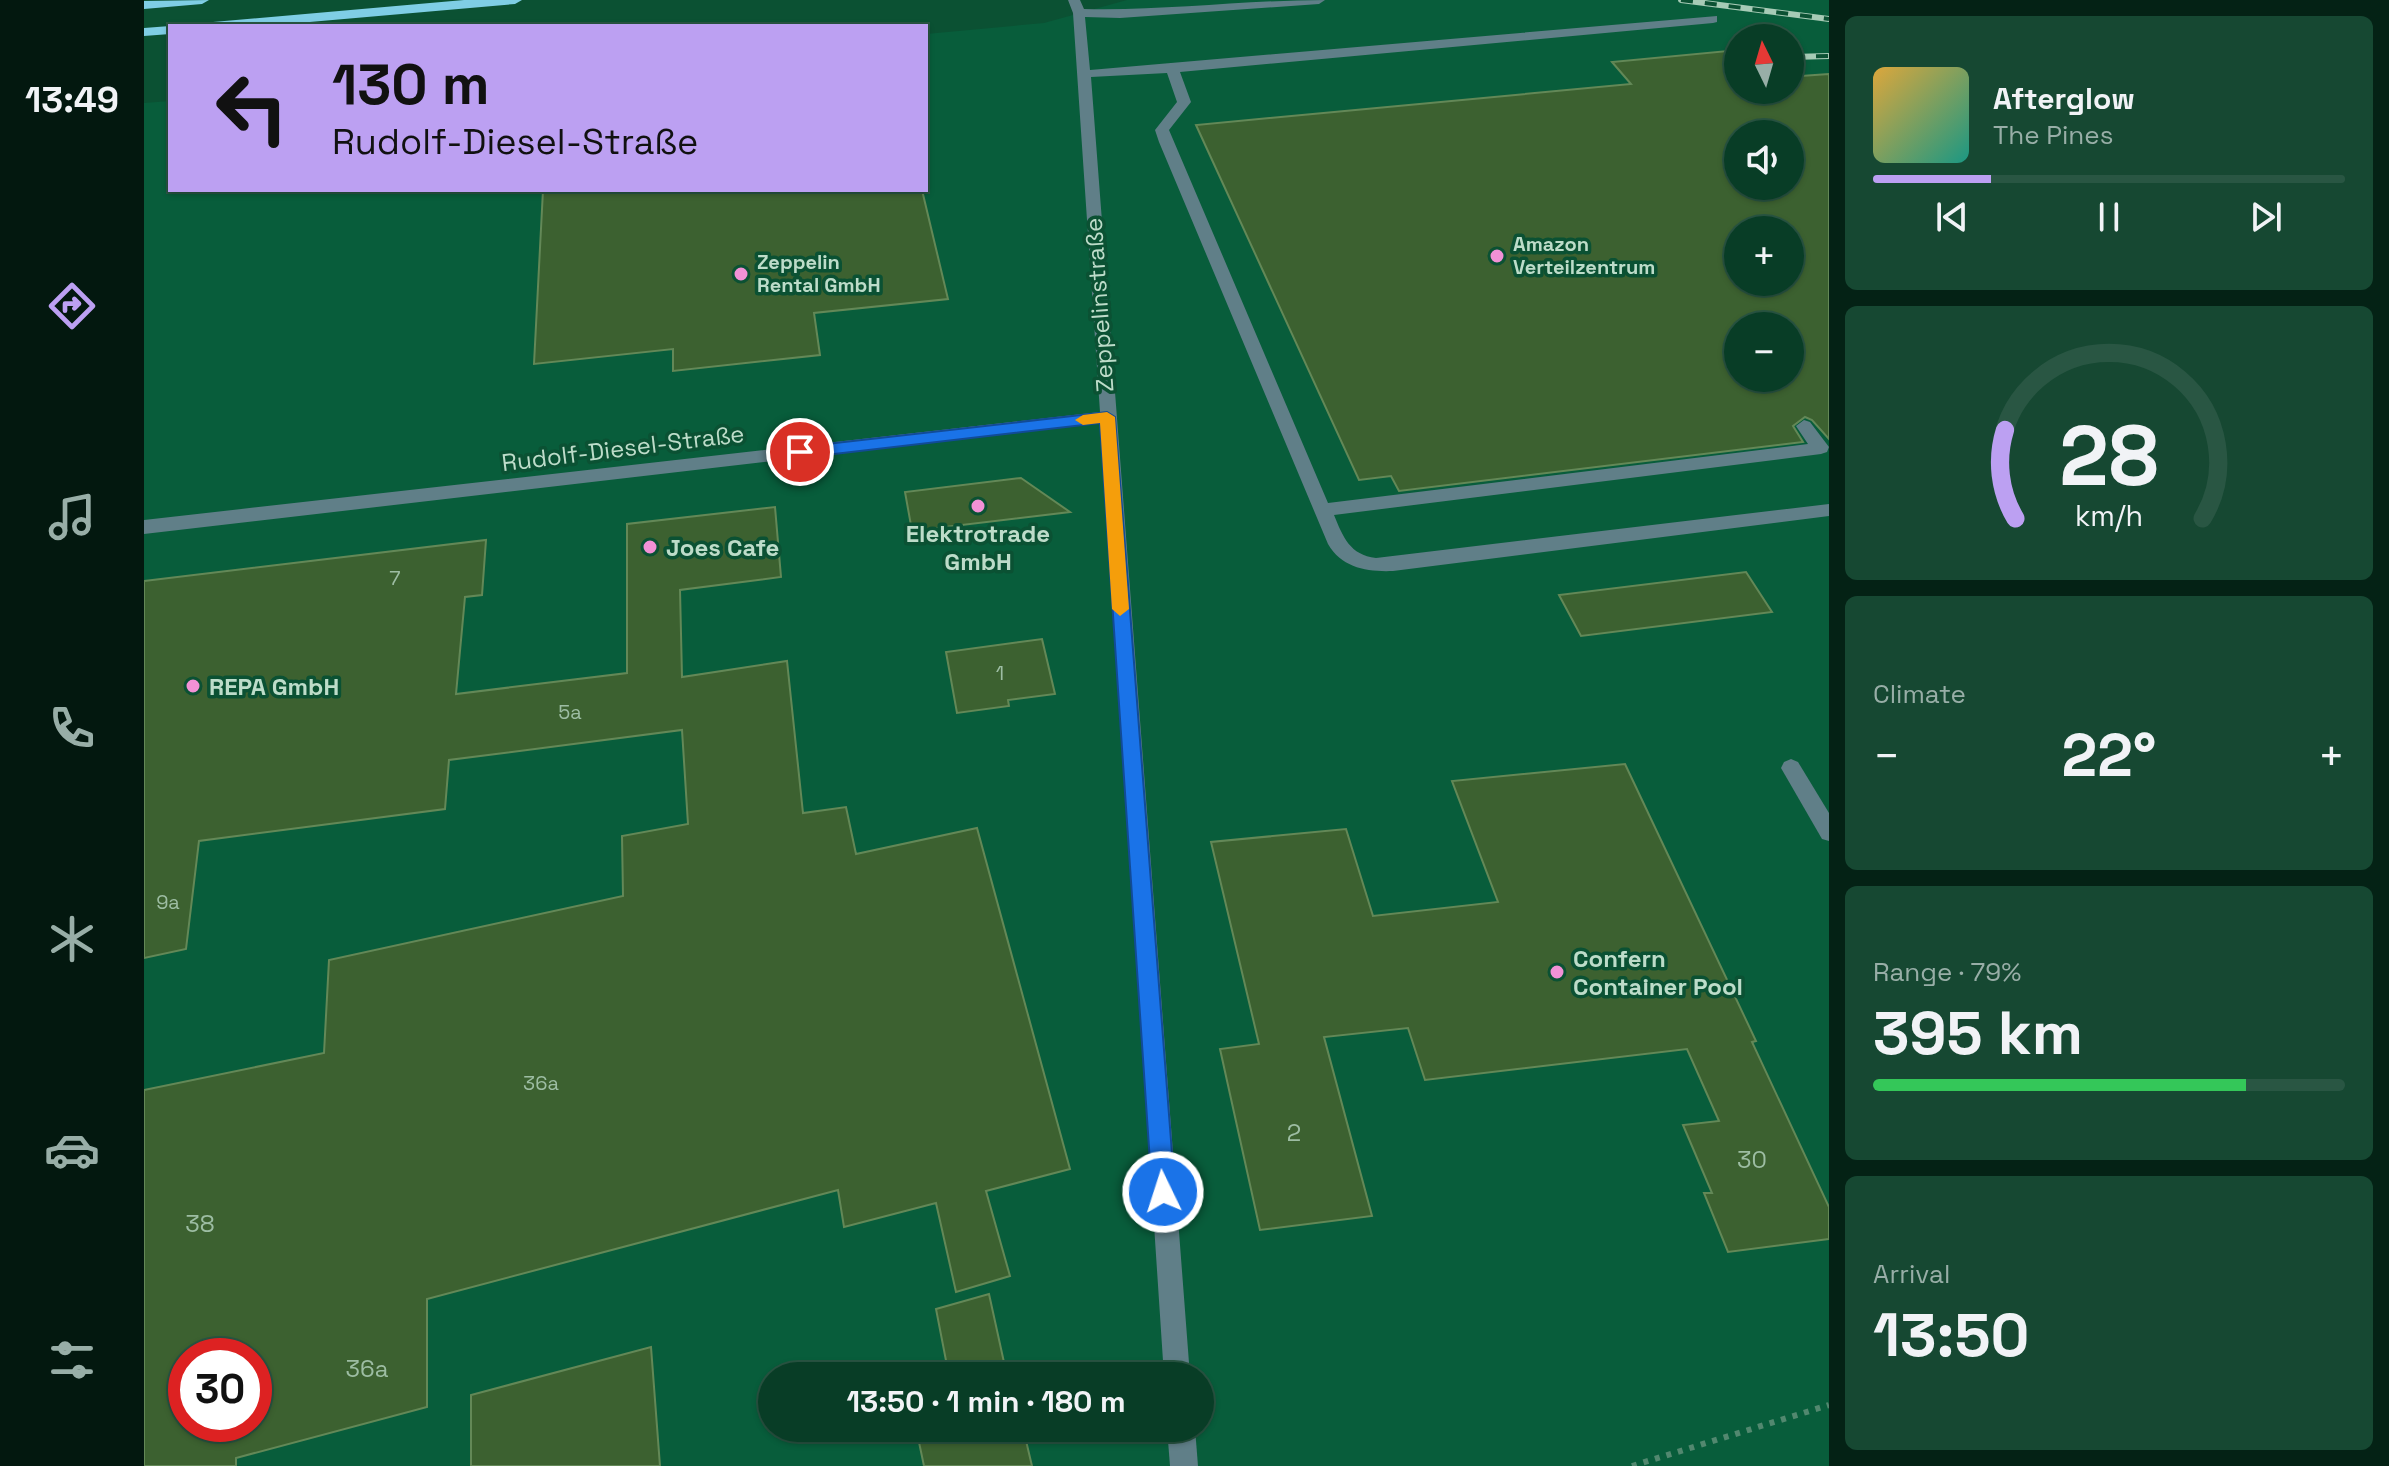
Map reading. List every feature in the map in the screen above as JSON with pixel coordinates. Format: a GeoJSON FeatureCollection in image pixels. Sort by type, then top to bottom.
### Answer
{"type":"FeatureCollection","features":[{"type":"Feature","properties":{"kind":"highway"},"geometry":{"type":"LineString","coordinates":[[144,5],[202,0]]}},
{"type":"Feature","properties":{"kind":"highway"},"geometry":{"type":"LineString","coordinates":[[236,24],[515,0]]}},
{"type":"Feature","properties":{"kind":"highway"},"geometry":{"type":"LineString","coordinates":[[144,32],[168,30]]}},
{"type":"Feature","properties":{"kind":"street"},"geometry":{"type":"LineString","coordinates":[[1076,6],[1120,14],[1319,0]]}},
{"type":"Feature","properties":{"kind":"street","name":"Zeppelinstraße"},"geometry":{"type":"LineString","coordinates":[[1076,6],[1084,74],[1176,1362]]}},
{"type":"Feature","properties":{"kind":"street"},"geometry":{"type":"LineString","coordinates":[[1084,74],[1172,69],[1713,19]]}},
{"type":"Feature","properties":{"kind":"street"},"geometry":{"type":"LineString","coordinates":[[1172,69],[1184,102],[1162,130],[1337,544],[1346,555],[1371,566],[1829,510]]}},
{"type":"Feature","properties":{"kind":"street","name":"Rudolf-Diesel-Straße"},"geometry":{"type":"LineString","coordinates":[[144,527],[1107,417]]}},
{"type":"Feature","properties":{"kind":"street"},"geometry":{"type":"LineString","coordinates":[[1323,510],[1821,448],[1804,426]]}},
{"type":"Feature","properties":{"kind":"street"},"geometry":{"type":"LineString","coordinates":[[1791,768],[1829,832]]}},
{"type":"Feature","properties":{"kind":"street"},"geometry":{"type":"LineString","coordinates":[[1182,1442],[1184,1466]]}},
{"type":"Feature","properties":{"kind":"path"},"geometry":{"type":"LineString","coordinates":[[1632,1466],[1829,1405]]}},
{"type":"Feature","properties":{"kind":"shaded area"},"geometry":{"type":"Polygon","coordinates":[[[1127,0],[1829,0],[1829,1466],[144,1466],[144,103],[168,101],[168,192],[928,192],[928,34],[1044,23],[1127,0]]]}},
{"type":"Feature","properties":{"kind":"building","name":"Amazon Verteilzentrum"},"geometry":{"type":"Polygon","coordinates":[[[1724,51],[1724,104],[1804,104],[1804,76],[1829,74],[1829,439],[1812,420],[1805,417],[1793,426],[1803,442],[1399,491],[1391,476],[1359,480],[1196,125],[1631,84],[1612,62],[1724,51]]]}},
{"type":"Feature","properties":{"kind":"building","name":"Zeppelin Rental GmbH"},"geometry":{"type":"Polygon","coordinates":[[[543,192],[922,192],[948,299],[814,313],[820,355],[673,371],[673,349],[534,364],[543,192]]]}},
{"type":"Feature","properties":{"kind":"building","name":"Elektrotrade GmbH"},"geometry":{"type":"Polygon","coordinates":[[[1021,478],[1070,512],[912,531],[905,492],[1021,478]]]}},
{"type":"Feature","properties":{"kind":"building"},"geometry":{"type":"Polygon","coordinates":[[[775,507],[781,577],[680,590],[682,677],[787,661],[803,813],[846,807],[856,854],[977,828],[1070,1169],[986,1191],[1010,1276],[956,1292],[936,1203],[844,1227],[838,1190],[427,1299],[427,1407],[236,1458],[236,1466],[144,1466],[144,1090],[324,1053],[329,960],[623,896],[622,836],[688,824],[682,730],[449,760],[445,809],[199,841],[186,949],[144,958],[144,581],[486,540],[482,595],[465,597],[456,694],[627,673],[627,524],[775,507]]]}},
{"type":"Feature","properties":{"kind":"building"},"geometry":{"type":"Polygon","coordinates":[[[1746,572],[1772,612],[1581,636],[1559,595],[1746,572]]]}},
{"type":"Feature","properties":{"kind":"building"},"geometry":{"type":"Polygon","coordinates":[[[1042,639],[1055,694],[1008,700],[1009,706],[957,713],[946,652],[1042,639]]]}},
{"type":"Feature","properties":{"kind":"building"},"geometry":{"type":"Polygon","coordinates":[[[1625,764],[1756,1041],[1752,1042],[1829,1207],[1829,1239],[1728,1252],[1704,1193],[1712,1193],[1683,1125],[1719,1121],[1687,1049],[1425,1080],[1408,1028],[1324,1037],[1372,1216],[1260,1230],[1220,1049],[1259,1044],[1211,842],[1346,829],[1373,916],[1498,902],[1452,781],[1625,764]]]}},
{"type":"Feature","properties":{"kind":"building"},"geometry":{"type":"Polygon","coordinates":[[[989,1294],[1004,1362],[946,1362],[936,1309],[989,1294]]]}},
{"type":"Feature","properties":{"kind":"building"},"geometry":{"type":"Polygon","coordinates":[[[651,1347],[660,1466],[471,1466],[471,1395],[651,1347]]]}},
{"type":"Feature","properties":{"kind":"building"},"geometry":{"type":"Polygon","coordinates":[[[919,1442],[1026,1442],[1032,1466],[924,1466],[919,1442]]]}},
{"type":"Feature","properties":{"kind":"railway"},"geometry":{"type":"LineString","coordinates":[[1681,0],[1829,19]]}},
{"type":"Feature","properties":{"kind":"railway"},"geometry":{"type":"LineString","coordinates":[[1804,57],[1829,56]]}},
{"type":"Feature","properties":{"kind":"slow traffic"},"geometry":{"type":"LineString","coordinates":[[1083,420],[1107,417],[1120,609]]}},
{"type":"Feature","properties":{"kind":"place","name":"Amazon Verteilzentrum"},"geometry":{"type":"Point","coordinates":[1497,256]}},
{"type":"Feature","properties":{"kind":"place","name":"Zeppelin Rental GmbH"},"geometry":{"type":"Point","coordinates":[741,274]}},
{"type":"Feature","properties":{"kind":"place","name":"Elektrotrade GmbH"},"geometry":{"type":"Point","coordinates":[978,506]}},
{"type":"Feature","properties":{"kind":"place","name":"Joes Cafe"},"geometry":{"type":"Point","coordinates":[650,547]}},
{"type":"Feature","properties":{"kind":"place","name":"REPA GmbH"},"geometry":{"type":"Point","coordinates":[193,686]}},
{"type":"Feature","properties":{"kind":"place","name":"Confern Container Pool"},"geometry":{"type":"Point","coordinates":[1557,972]}},
{"type":"Feature","properties":{"kind":"route"},"geometry":{"type":"LineString","coordinates":[[800,452],[1107,417],[1163,1192]]}}]}
